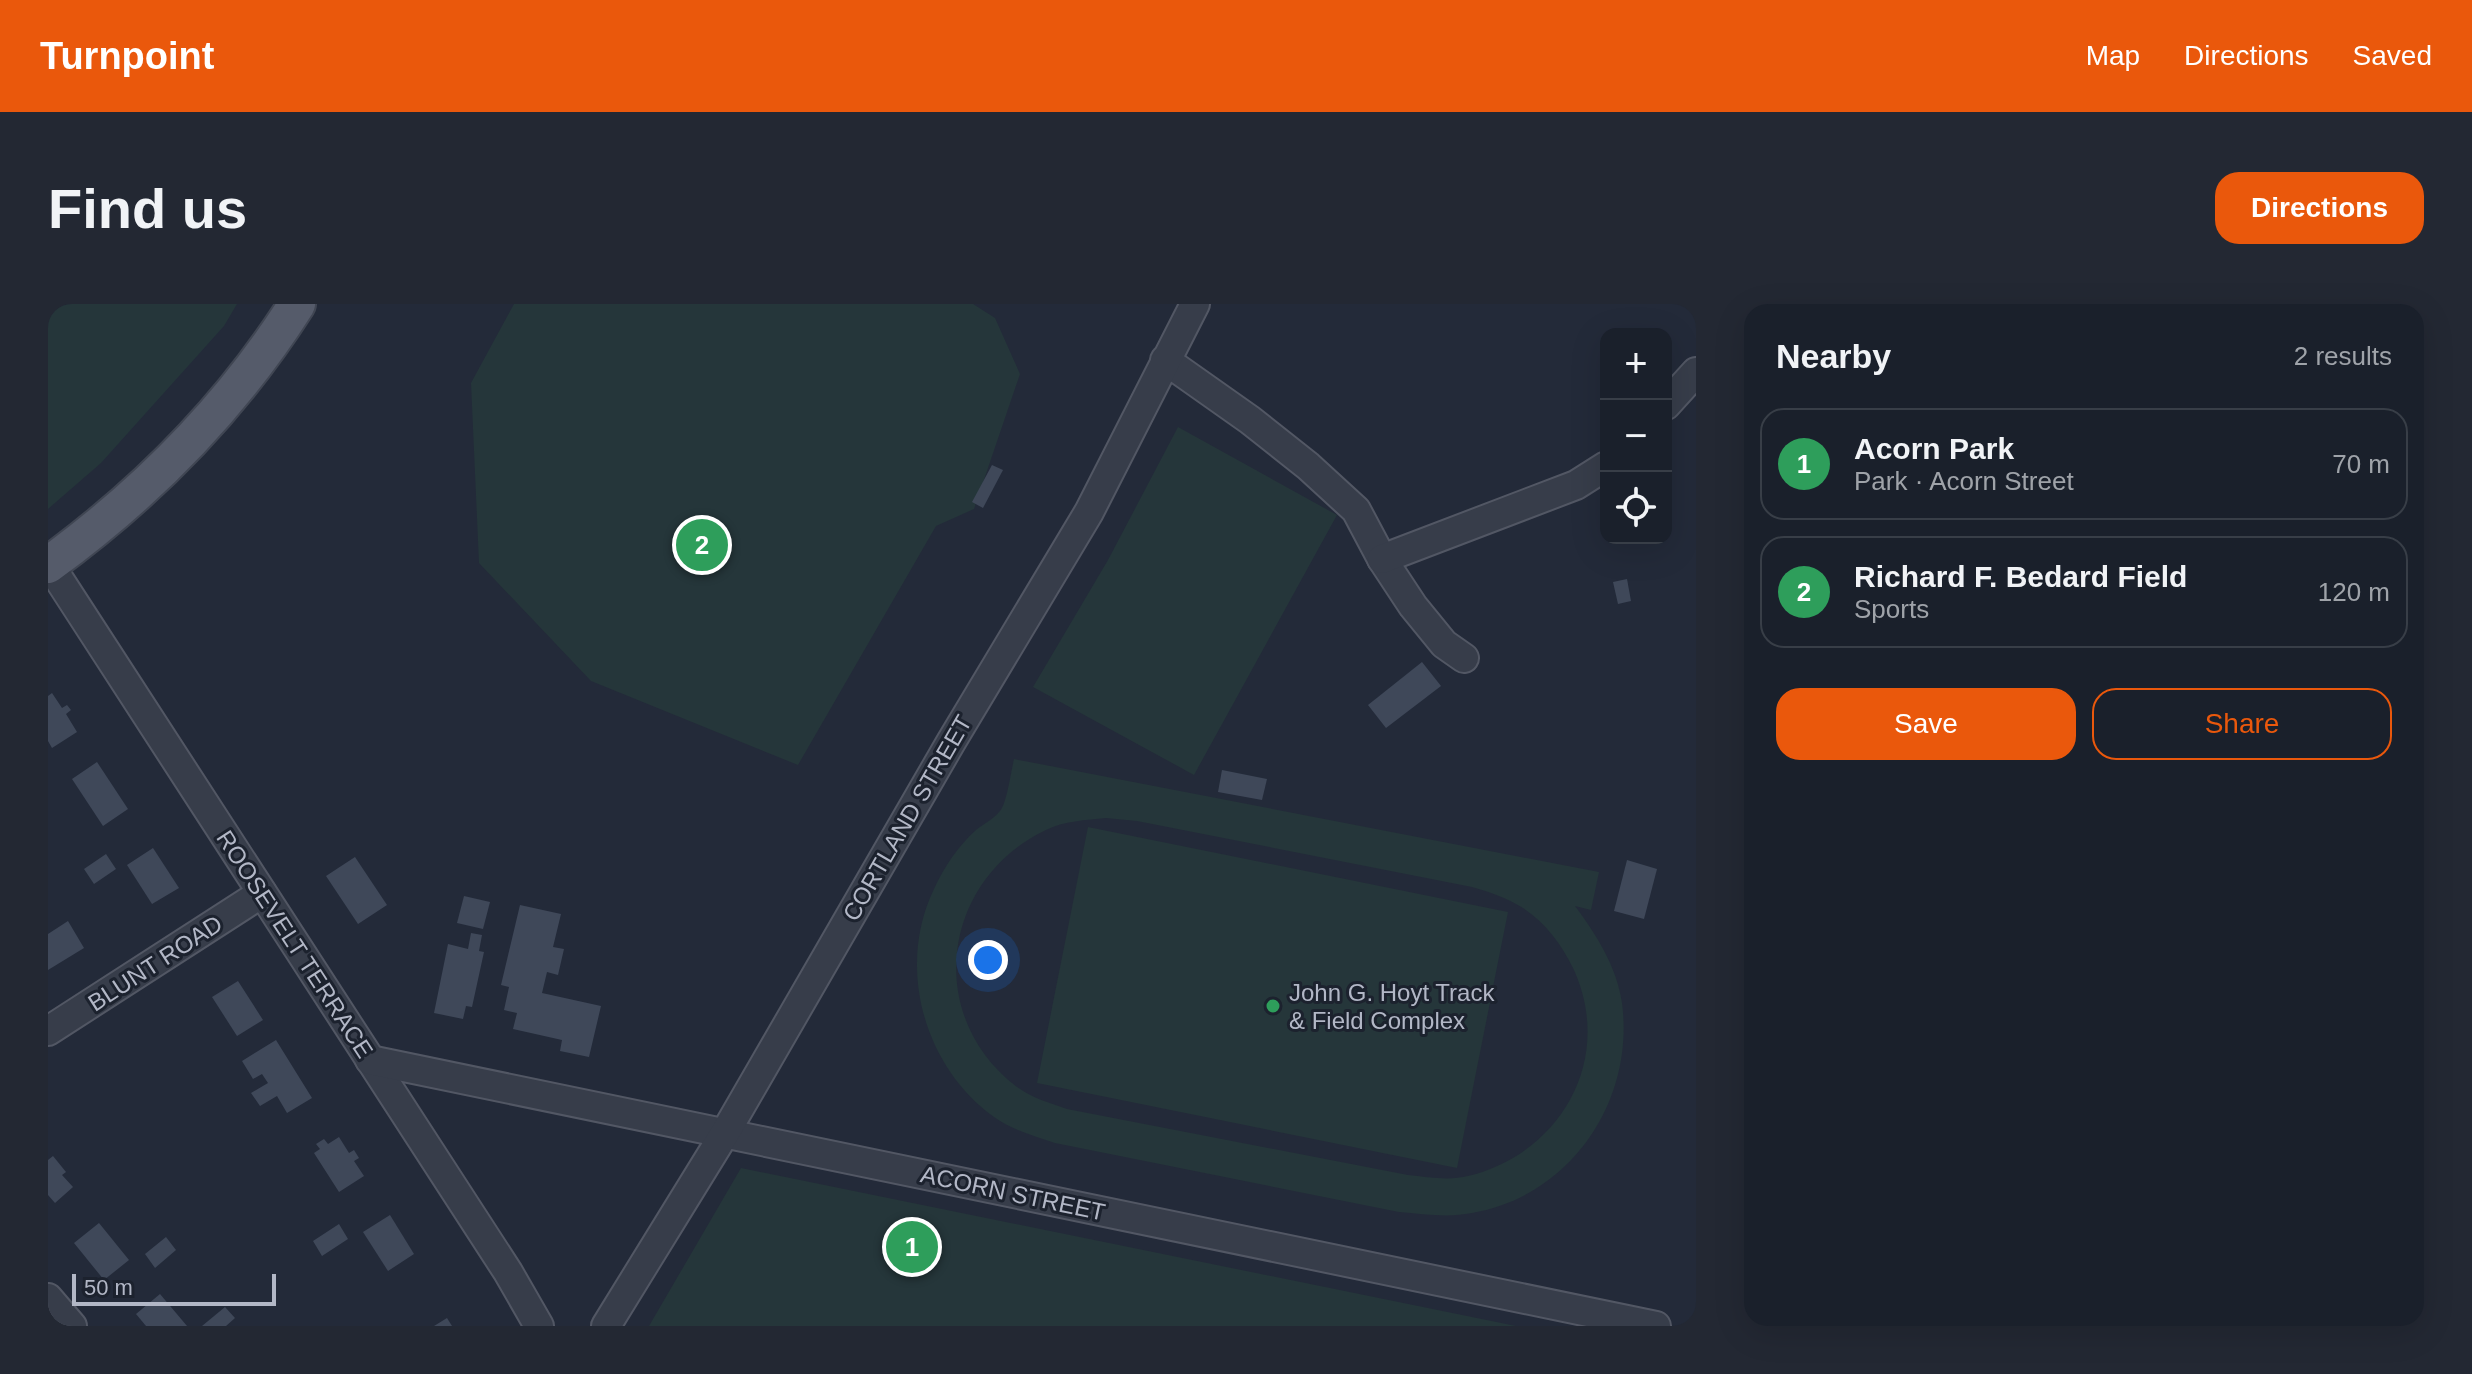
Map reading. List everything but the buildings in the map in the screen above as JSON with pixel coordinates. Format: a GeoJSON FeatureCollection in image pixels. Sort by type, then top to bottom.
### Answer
{"type":"FeatureCollection","features":[{"type":"Feature","properties":{"kind":"main road"},"geometry":{"type":"LineString","coordinates":[[49,565],[130,501],[180,454],[248,374],[297,304]]}},
{"type":"Feature","properties":{"kind":"street","name":"CORTLAND STREET"},"geometry":{"type":"LineString","coordinates":[[606,1326],[725,1133],[951,742],[1089,512],[1195,304]]}},
{"type":"Feature","properties":{"kind":"street"},"geometry":{"type":"LineString","coordinates":[[1165,360],[1250,420],[1308,466],[1356,510],[1382,559],[1413,606],[1444,644],[1464,658]]}},
{"type":"Feature","properties":{"kind":"street"},"geometry":{"type":"LineString","coordinates":[[1671,400],[1696,372]]}},
{"type":"Feature","properties":{"kind":"street"},"geometry":{"type":"LineString","coordinates":[[1382,559],[1576,485],[1600,470]]}},
{"type":"Feature","properties":{"kind":"street","name":"ROOSEVELT TERRACE"},"geometry":{"type":"LineString","coordinates":[[49,565],[508,1272],[539,1326]]}},
{"type":"Feature","properties":{"kind":"street","name":"BLUNT ROAD"},"geometry":{"type":"LineString","coordinates":[[48,1031],[262,893]]}},
{"type":"Feature","properties":{"kind":"street","name":"ACORN STREET"},"geometry":{"type":"LineString","coordinates":[[370,1060],[1656,1326]]}},
{"type":"Feature","properties":{"kind":"street"},"geometry":{"type":"LineString","coordinates":[[48,1298],[72,1326]]}},
{"type":"Feature","properties":{"kind":"shaded area"},"geometry":{"type":"Polygon","coordinates":[[[48,304],[237,304],[224,326],[101,463],[48,509],[48,304]]]}},
{"type":"Feature","properties":{"kind":"shaded area"},"geometry":{"type":"Polygon","coordinates":[[[514,304],[973,304],[995,318],[1020,374],[974,509],[936,526],[798,765],[591,681],[479,563],[471,383],[514,304]]]}},
{"type":"Feature","properties":{"kind":"shaded area"},"geometry":{"type":"Polygon","coordinates":[[[1178,427],[1337,515],[1194,775],[1033,687],[1108,560],[1178,427]]]}},
{"type":"Feature","properties":{"kind":"shaded area"},"geometry":{"type":"Polygon","coordinates":[[[1014,759],[1599,872],[1591,910],[1575,906],[1598,940],[1616,977],[1622,1003],[1623,1039],[1618,1075],[1606,1108],[1589,1138],[1566,1165],[1539,1187],[1507,1203],[1472,1213],[1445,1215],[1399,1212],[1055,1143],[1001,1122],[970,1096],[950,1071],[934,1043],[918,982],[918,950],[923,919],[938,881],[963,843],[1000,811],[1014,759]],[[1091,819],[1046,830],[1011,852],[984,881],[966,914],[957,950],[957,987],[967,1024],[987,1058],[1017,1087],[1067,1109],[1408,1175],[1438,1178],[1468,1176],[1501,1164],[1530,1146],[1554,1124],[1572,1097],[1583,1067],[1588,1035],[1584,1002],[1573,968],[1546,927],[1531,914],[1505,898],[1472,887],[1137,821],[1091,819]]]}},
{"type":"Feature","properties":{"kind":"shaded area"},"geometry":{"type":"Polygon","coordinates":[[[1088,827],[1508,912],[1457,1168],[1037,1083],[1088,827]]]}},
{"type":"Feature","properties":{"kind":"shaded area"},"geometry":{"type":"Polygon","coordinates":[[[741,1168],[1516,1326],[649,1326],[741,1168]]]}},
{"type":"Feature","properties":{"kind":"place","name":"Richard F. Bedard Field"},"geometry":{"type":"Point","coordinates":[702,545]}},
{"type":"Feature","properties":{"kind":"place","name":"John G. Hoyt Track & Field Complex"},"geometry":{"type":"Point","coordinates":[1273,1006]}},
{"type":"Feature","properties":{"kind":"place","name":"Acorn Park"},"geometry":{"type":"Point","coordinates":[912,1247]}}]}
